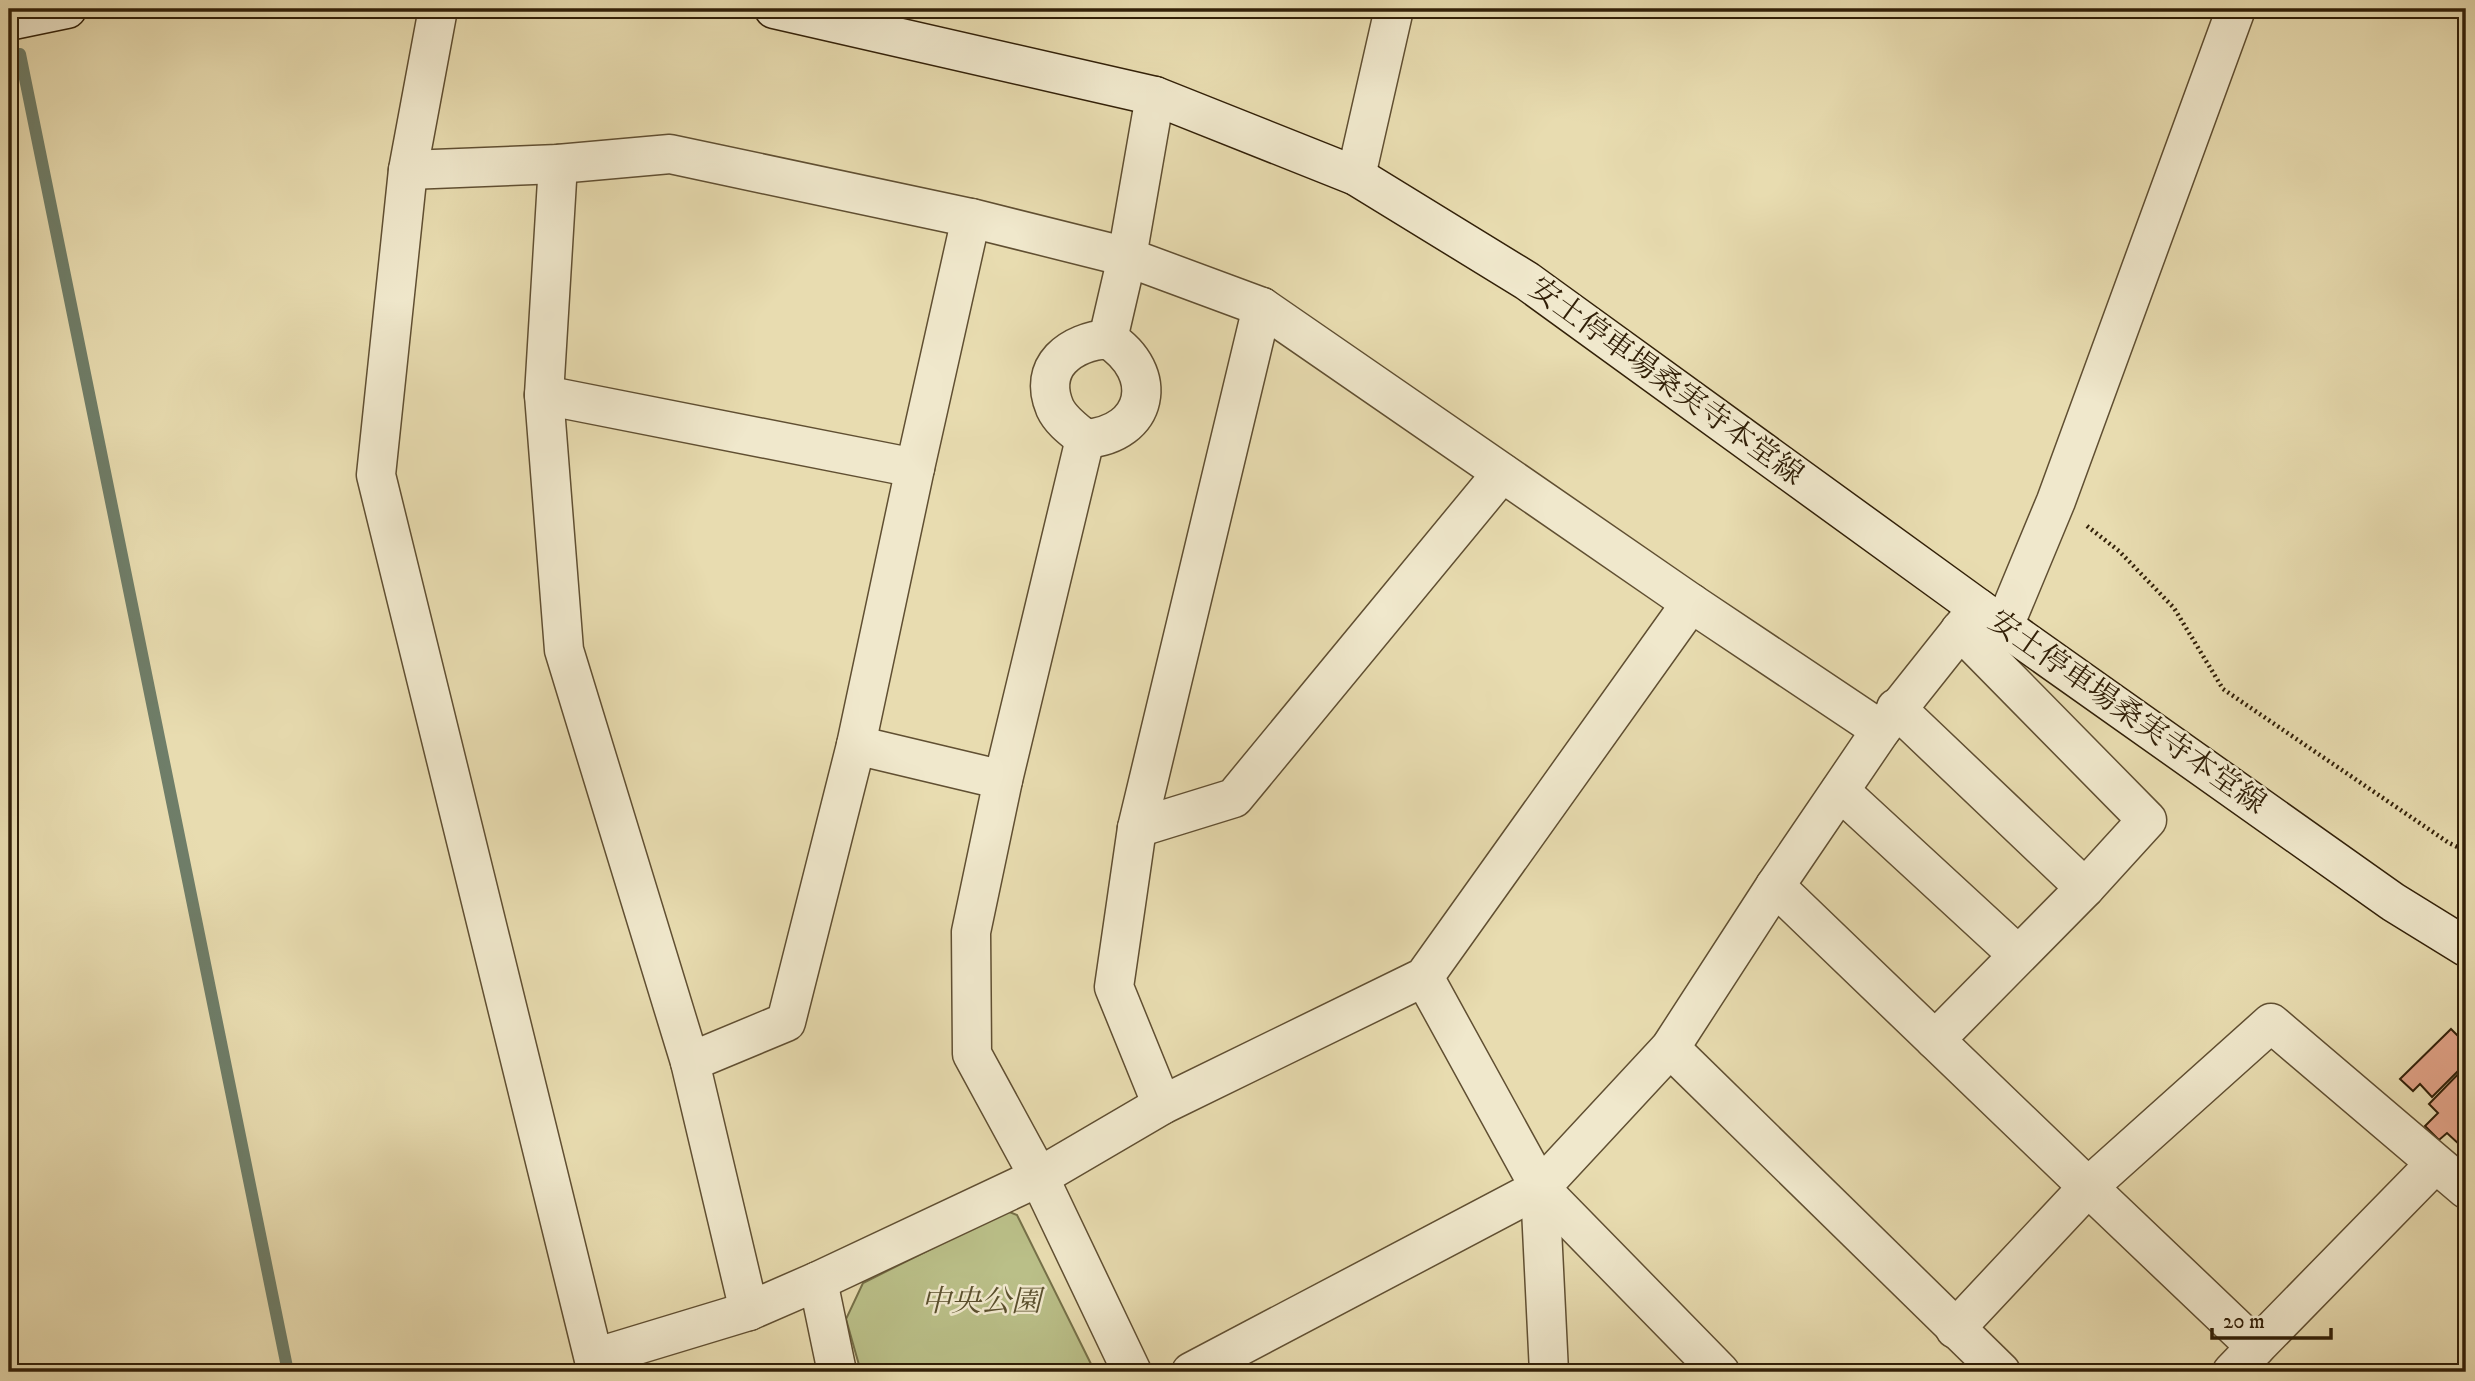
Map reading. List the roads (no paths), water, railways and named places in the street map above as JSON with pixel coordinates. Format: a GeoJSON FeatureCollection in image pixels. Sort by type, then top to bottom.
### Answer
{"type":"FeatureCollection","features":[{"type":"Feature","properties":{"kind":"street"},"geometry":{"type":"LineString","coordinates":[[9,21],[67,9]]}},
{"type":"Feature","properties":{"kind":"street"},"geometry":{"type":"LineString","coordinates":[[438,9],[408,170],[376,475],[596,1365],[749,1311],[818,1281],[1039,1177],[1163,1105],[1424,977],[1691,603]]}},
{"type":"Feature","properties":{"kind":"street","name":"安土停車場桑実寺本堂線"},"geometry":{"type":"LineString","coordinates":[[775,9],[1156,96],[1356,176],[1527,281],[1981,621],[2393,902],[2466,947]]}},
{"type":"Feature","properties":{"kind":"street"},"geometry":{"type":"LineString","coordinates":[[1356,176],[1394,9]]}},
{"type":"Feature","properties":{"kind":"street"},"geometry":{"type":"LineString","coordinates":[[1191,1372],[1540,1188],[1670,1048],[1775,886],[1889,719],[1981,621],[2056,501],[2235,9]]}},
{"type":"Feature","properties":{"kind":"street"},"geometry":{"type":"LineString","coordinates":[[1108,339],[1127,257],[1156,96]]}},
{"type":"Feature","properties":{"kind":"street"},"geometry":{"type":"LineString","coordinates":[[408,170],[558,164],[670,154],[971,218],[1127,257],[1262,307],[1691,603],[1889,719],[2085,888]]}},
{"type":"Feature","properties":{"kind":"street"},"geometry":{"type":"LineString","coordinates":[[558,164],[544,395],[564,650],[690,1062],[749,1311]]}},
{"type":"Feature","properties":{"kind":"street"},"geometry":{"type":"LineString","coordinates":[[690,1062],[786,1022],[856,745],[971,218]]}},
{"type":"Feature","properties":{"kind":"street"},"geometry":{"type":"LineString","coordinates":[[1163,1105],[1114,986],[1138,828],[1262,307]]}},
{"type":"Feature","properties":{"kind":"street"},"geometry":{"type":"LineString","coordinates":[[1108,339],[1121,347],[1138,370],[1140,400],[1136,415],[1128,424],[1101,438],[1085,439],[1062,420],[1055,407],[1051,380],[1055,367],[1064,355],[1076,346],[1090,340],[1108,339]]}},
{"type":"Feature","properties":{"kind":"street"},"geometry":{"type":"LineString","coordinates":[[544,395],[915,468]]}},
{"type":"Feature","properties":{"kind":"street"},"geometry":{"type":"LineString","coordinates":[[1085,439],[1003,780],[971,932],[972,1054],[1039,1177],[1132,1372]]}},
{"type":"Feature","properties":{"kind":"street"},"geometry":{"type":"LineString","coordinates":[[1138,828],[1234,798],[1502,474]]}},
{"type":"Feature","properties":{"kind":"street"},"geometry":{"type":"LineString","coordinates":[[1935,1040],[2085,888],[2147,820],[1981,621]]}},
{"type":"Feature","properties":{"kind":"street"},"geometry":{"type":"LineString","coordinates":[[856,745],[1003,780]]}},
{"type":"Feature","properties":{"kind":"street"},"geometry":{"type":"LineString","coordinates":[[1840,790],[2018,955]]}},
{"type":"Feature","properties":{"kind":"street"},"geometry":{"type":"LineString","coordinates":[[1775,886],[2088,1187],[2244,1359],[2435,1164]]}},
{"type":"Feature","properties":{"kind":"street"},"geometry":{"type":"LineString","coordinates":[[1424,977],[1540,1188],[1720,1372]]}},
{"type":"Feature","properties":{"kind":"street"},"geometry":{"type":"LineString","coordinates":[[1955,1329],[2088,1187],[2271,1023],[2466,1189]]}},
{"type":"Feature","properties":{"kind":"street"},"geometry":{"type":"LineString","coordinates":[[1670,1048],[2001,1372]]}},
{"type":"Feature","properties":{"kind":"street"},"geometry":{"type":"LineString","coordinates":[[1540,1188],[1549,1372]]}},
{"type":"Feature","properties":{"kind":"street"},"geometry":{"type":"LineString","coordinates":[[818,1281],[838,1372]]}},
{"type":"Feature","properties":{"kind":"waterway"},"geometry":{"type":"LineString","coordinates":[[20,54],[288,1372]]}},
{"type":"Feature","properties":{"kind":"park label","name":"中央公園"},"geometry":{"type":"Point","coordinates":[981,1302]}}]}
